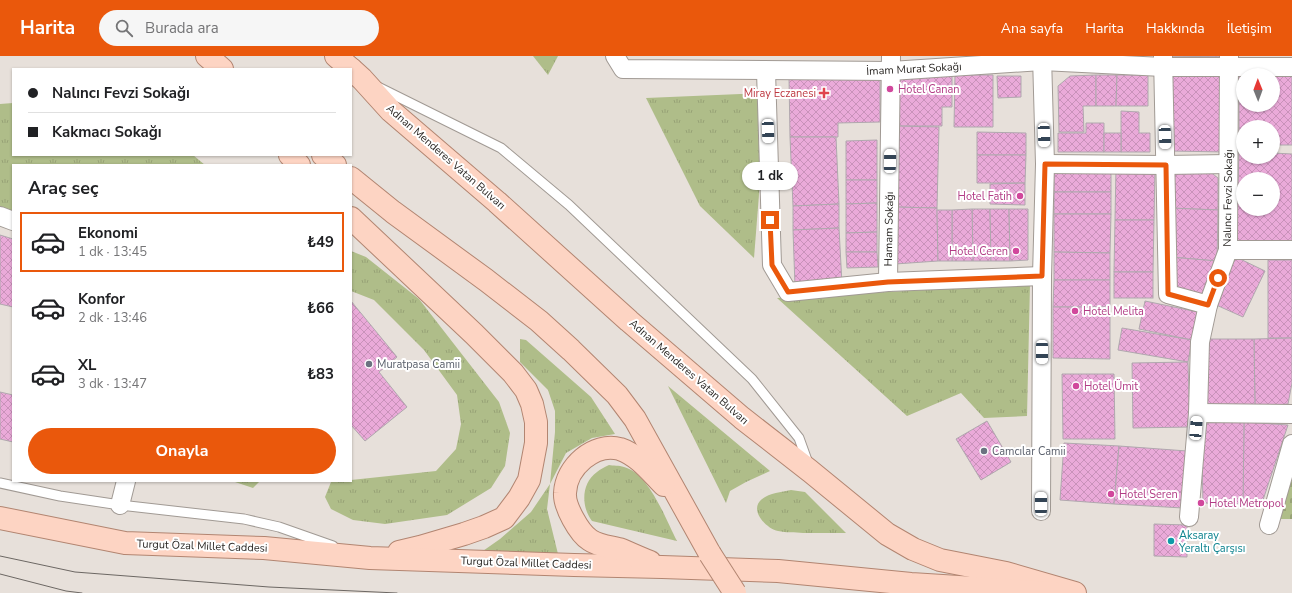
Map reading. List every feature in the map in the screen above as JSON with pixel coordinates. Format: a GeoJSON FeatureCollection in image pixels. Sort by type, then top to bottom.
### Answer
{"type":"FeatureCollection","features":[{"type":"Feature","properties":{"kind":"main road"},"geometry":{"type":"LineString","coordinates":[[206,56],[215,68]]}},
{"type":"Feature","properties":{"kind":"main road"},"geometry":{"type":"LineString","coordinates":[[206,56],[221,68]]}},
{"type":"Feature","properties":{"kind":"main road","name":"Adnan Menderes Vatan Bulvarı"},"geometry":{"type":"LineString","coordinates":[[336,56],[350,68]]}},
{"type":"Feature","properties":{"kind":"main road","name":"Adnan Menderes Vatan Bulvarı"},"geometry":{"type":"LineString","coordinates":[[355,72],[391,111],[497,202],[629,321],[742,418],[887,534],[913,549],[940,560],[1006,573],[1075,593]]}},
{"type":"Feature","properties":{"kind":"main road"},"geometry":{"type":"LineString","coordinates":[[291,156],[298,164]]}},
{"type":"Feature","properties":{"kind":"main road"},"geometry":{"type":"LineString","coordinates":[[324,156],[334,164]]}},
{"type":"Feature","properties":{"kind":"main road"},"geometry":{"type":"LineString","coordinates":[[352,179],[393,212],[539,321],[571,350],[617,396],[634,419],[710,554],[736,593]]}},
{"type":"Feature","properties":{"kind":"main road"},"geometry":{"type":"LineString","coordinates":[[352,219],[513,373],[526,390],[532,404],[536,422],[534,456],[529,480],[519,498],[504,518],[484,527],[420,547],[370,558]]}},
{"type":"Feature","properties":{"kind":"main road"},"geometry":{"type":"LineString","coordinates":[[662,567],[622,550],[591,541],[581,533],[570,510],[565,494],[568,478],[586,455],[605,448],[619,449],[632,455],[646,467],[684,506]]}},
{"type":"Feature","properties":{"kind":"main road","name":"Turgut Özal Millet Caddesi"},"geometry":{"type":"LineString","coordinates":[[0,518],[125,543],[264,548],[370,558],[778,571],[911,584],[1053,593]]}},
{"type":"Feature","properties":{"kind":"street","name":"İmam Murat Sokağı"},"geometry":{"type":"LineString","coordinates":[[615,56],[623,69],[766,71],[891,64],[1042,59],[1229,61],[1292,67]]}},
{"type":"Feature","properties":{"kind":"street"},"geometry":{"type":"LineString","coordinates":[[1041,511],[1042,276],[1045,164],[1042,59]]}},
{"type":"Feature","properties":{"kind":"street"},"geometry":{"type":"LineString","coordinates":[[1163,61],[1168,294],[1208,305]]}},
{"type":"Feature","properties":{"kind":"street","name":"Nalıncı Fevzi Sokağı"},"geometry":{"type":"LineString","coordinates":[[1189,517],[1198,413],[1200,342],[1208,305],[1228,250],[1229,61]]}},
{"type":"Feature","properties":{"kind":"street","name":"Hamam Sokağı"},"geometry":{"type":"LineString","coordinates":[[888,282],[891,64]]}},
{"type":"Feature","properties":{"kind":"street"},"geometry":{"type":"LineString","coordinates":[[766,71],[772,265],[788,292],[888,282],[1042,276]]}},
{"type":"Feature","properties":{"kind":"street"},"geometry":{"type":"LineString","coordinates":[[1045,164],[1228,164]]}},
{"type":"Feature","properties":{"kind":"street"},"geometry":{"type":"LineString","coordinates":[[0,216],[12,221]]}},
{"type":"Feature","properties":{"kind":"street"},"geometry":{"type":"LineString","coordinates":[[1228,250],[1292,250]]}},
{"type":"Feature","properties":{"kind":"street"},"geometry":{"type":"LineString","coordinates":[[1198,413],[1292,414]]}},
{"type":"Feature","properties":{"kind":"street"},"geometry":{"type":"LineString","coordinates":[[1269,525],[1292,444]]}},
{"type":"Feature","properties":{"kind":"street"},"geometry":{"type":"LineString","coordinates":[[120,505],[126,482]]}},
{"type":"Feature","properties":{"kind":"lane"},"geometry":{"type":"LineString","coordinates":[[355,72],[501,148],[569,206],[752,379],[799,438],[810,471]]}},
{"type":"Feature","properties":{"kind":"lane"},"geometry":{"type":"LineString","coordinates":[[0,483],[60,496],[120,505],[244,519],[279,527],[370,558]]}},
{"type":"Feature","properties":{"kind":"green space"},"geometry":{"type":"Polygon","coordinates":[[[533,56],[558,56],[548,75],[533,56]]]}},
{"type":"Feature","properties":{"kind":"green space"},"geometry":{"type":"Polygon","coordinates":[[[767,93],[754,258],[700,206],[646,98],[767,93]]]}},
{"type":"Feature","properties":{"kind":"green space"},"geometry":{"type":"Polygon","coordinates":[[[12,103],[12,156],[194,156],[204,164],[12,164],[12,213],[0,209],[0,104],[12,103]]]}},
{"type":"Feature","properties":{"kind":"green space"},"geometry":{"type":"Polygon","coordinates":[[[352,251],[366,257],[419,299],[499,402],[510,433],[505,466],[491,488],[447,515],[385,524],[353,520],[331,509],[325,497],[331,482],[352,482],[352,480],[436,471],[456,449],[461,424],[457,395],[424,350],[374,300],[352,291],[352,251]]]}},
{"type":"Feature","properties":{"kind":"green space"},"geometry":{"type":"Polygon","coordinates":[[[1030,284],[1027,416],[984,418],[961,393],[907,416],[777,298],[1030,284]]]}},
{"type":"Feature","properties":{"kind":"green space"},"geometry":{"type":"Polygon","coordinates":[[[520,339],[526,340],[591,397],[615,434],[592,438],[566,453],[550,484],[555,432],[555,411],[548,390],[520,362],[520,339]]]}},
{"type":"Feature","properties":{"kind":"green space"},"geometry":{"type":"Polygon","coordinates":[[[668,386],[770,471],[730,491],[726,503],[668,386]]]}},
{"type":"Feature","properties":{"kind":"green space"},"geometry":{"type":"Polygon","coordinates":[[[609,465],[624,467],[633,471],[641,478],[656,498],[677,541],[592,521],[586,509],[584,495],[585,489],[592,477],[609,465]]]}},
{"type":"Feature","properties":{"kind":"green space"},"geometry":{"type":"Polygon","coordinates":[[[1292,475],[1292,519],[1280,519],[1292,475]]]}},
{"type":"Feature","properties":{"kind":"green space"},"geometry":{"type":"Polygon","coordinates":[[[235,482],[259,482],[253,488],[235,482]]]}},
{"type":"Feature","properties":{"kind":"green space"},"geometry":{"type":"Polygon","coordinates":[[[550,484],[547,509],[558,554],[480,553],[500,539],[531,512],[550,484]]]}},
{"type":"Feature","properties":{"kind":"green space"},"geometry":{"type":"Polygon","coordinates":[[[791,490],[805,492],[846,533],[784,532],[774,530],[769,527],[764,523],[758,513],[758,503],[768,495],[791,490]]]}},
{"type":"Feature","properties":{"kind":"building"},"geometry":{"type":"Polygon","coordinates":[[[1169,56],[1223,56],[1223,57],[1169,56]]]}},
{"type":"Feature","properties":{"kind":"building"},"geometry":{"type":"Polygon","coordinates":[[[1280,72],[1292,72],[1292,145],[1280,145],[1280,120],[1239,120],[1239,112],[1280,112],[1280,72]]]}},
{"type":"Feature","properties":{"kind":"building"},"geometry":{"type":"Polygon","coordinates":[[[1172,73],[1224,74],[1224,152],[1171,151],[1172,73]]]}},
{"type":"Feature","properties":{"kind":"building"},"geometry":{"type":"Polygon","coordinates":[[[898,75],[952,75],[952,107],[942,107],[942,126],[897,126],[898,75]]]}},
{"type":"Feature","properties":{"kind":"building"},"geometry":{"type":"Polygon","coordinates":[[[955,75],[993,75],[993,127],[954,127],[955,75]]]}},
{"type":"Feature","properties":{"kind":"building"},"geometry":{"type":"Polygon","coordinates":[[[1096,75],[1096,106],[1083,106],[1084,132],[1059,132],[1058,86],[1070,76],[1096,75]]]}},
{"type":"Feature","properties":{"kind":"building"},"geometry":{"type":"Polygon","coordinates":[[[1096,75],[1117,75],[1116,106],[1096,106],[1096,75]]]}},
{"type":"Feature","properties":{"kind":"building"},"geometry":{"type":"Polygon","coordinates":[[[1117,75],[1148,75],[1148,106],[1116,106],[1117,75]]]}},
{"type":"Feature","properties":{"kind":"building"},"geometry":{"type":"Polygon","coordinates":[[[880,76],[880,122],[838,123],[838,137],[790,137],[789,77],[880,76]]]}},
{"type":"Feature","properties":{"kind":"building"},"geometry":{"type":"Polygon","coordinates":[[[997,76],[1021,76],[1021,97],[998,98],[997,76]]]}},
{"type":"Feature","properties":{"kind":"building"},"geometry":{"type":"Polygon","coordinates":[[[1121,111],[1139,112],[1139,133],[1150,133],[1150,152],[1121,152],[1121,111]]]}},
{"type":"Feature","properties":{"kind":"building"},"geometry":{"type":"Polygon","coordinates":[[[1086,123],[1104,123],[1104,152],[1058,152],[1058,133],[1086,133],[1086,123]]]}},
{"type":"Feature","properties":{"kind":"building"},"geometry":{"type":"Polygon","coordinates":[[[897,126],[939,127],[937,208],[896,207],[897,126]]]}},
{"type":"Feature","properties":{"kind":"building"},"geometry":{"type":"Polygon","coordinates":[[[977,132],[1026,133],[1026,155],[977,155],[977,132]]]}},
{"type":"Feature","properties":{"kind":"building"},"geometry":{"type":"Polygon","coordinates":[[[1104,133],[1121,133],[1121,152],[1104,152],[1104,133]]]}},
{"type":"Feature","properties":{"kind":"building"},"geometry":{"type":"Polygon","coordinates":[[[790,137],[836,137],[839,204],[793,206],[790,137]]]}},
{"type":"Feature","properties":{"kind":"building"},"geometry":{"type":"Polygon","coordinates":[[[877,140],[877,180],[846,180],[846,141],[877,140]]]}},
{"type":"Feature","properties":{"kind":"building"},"geometry":{"type":"Polygon","coordinates":[[[1280,153],[1292,154],[1292,244],[1236,242],[1237,216],[1280,216],[1280,172],[1238,172],[1239,164],[1280,164],[1280,153]]]}},
{"type":"Feature","properties":{"kind":"building"},"geometry":{"type":"Polygon","coordinates":[[[977,155],[1026,155],[1025,183],[977,183],[977,155]]]}},
{"type":"Feature","properties":{"kind":"building"},"geometry":{"type":"Polygon","coordinates":[[[1169,166],[1204,167],[1218,178],[1218,210],[1170,208],[1169,166]]]}},
{"type":"Feature","properties":{"kind":"building"},"geometry":{"type":"Polygon","coordinates":[[[1116,167],[1155,168],[1154,220],[1115,220],[1116,167]]]}},
{"type":"Feature","properties":{"kind":"building"},"geometry":{"type":"Polygon","coordinates":[[[1054,168],[1111,169],[1111,192],[1054,192],[1054,168]]]}},
{"type":"Feature","properties":{"kind":"building"},"geometry":{"type":"Polygon","coordinates":[[[846,180],[877,180],[877,203],[846,204],[846,180]]]}},
{"type":"Feature","properties":{"kind":"building"},"geometry":{"type":"Polygon","coordinates":[[[1025,183],[1025,205],[990,204],[990,184],[1025,183]]]}},
{"type":"Feature","properties":{"kind":"building"},"geometry":{"type":"Polygon","coordinates":[[[1054,192],[1111,192],[1111,214],[1054,214],[1054,192]]]}},
{"type":"Feature","properties":{"kind":"building"},"geometry":{"type":"Polygon","coordinates":[[[877,203],[877,232],[846,233],[846,204],[877,203]]]}},
{"type":"Feature","properties":{"kind":"building"},"geometry":{"type":"Polygon","coordinates":[[[839,204],[839,228],[793,230],[793,206],[839,204]]]}},
{"type":"Feature","properties":{"kind":"building"},"geometry":{"type":"Polygon","coordinates":[[[896,207],[937,208],[938,261],[895,264],[896,207]]]}},
{"type":"Feature","properties":{"kind":"building"},"geometry":{"type":"Polygon","coordinates":[[[1170,208],[1218,210],[1217,261],[1170,257],[1170,208]]]}},
{"type":"Feature","properties":{"kind":"building"},"geometry":{"type":"Polygon","coordinates":[[[972,209],[990,209],[991,261],[973,261],[972,209]]]}},
{"type":"Feature","properties":{"kind":"building"},"geometry":{"type":"Polygon","coordinates":[[[972,209],[973,261],[952,261],[952,210],[972,209]]]}},
{"type":"Feature","properties":{"kind":"building"},"geometry":{"type":"Polygon","coordinates":[[[990,209],[1009,209],[1010,261],[991,261],[990,209]]]}},
{"type":"Feature","properties":{"kind":"building"},"geometry":{"type":"Polygon","coordinates":[[[1009,209],[1028,209],[1028,260],[1010,261],[1009,209]]]}},
{"type":"Feature","properties":{"kind":"building"},"geometry":{"type":"Polygon","coordinates":[[[937,210],[952,210],[952,261],[938,261],[937,210]]]}},
{"type":"Feature","properties":{"kind":"building"},"geometry":{"type":"Polygon","coordinates":[[[1054,214],[1111,214],[1110,253],[1054,252],[1054,214]]]}},
{"type":"Feature","properties":{"kind":"building"},"geometry":{"type":"Polygon","coordinates":[[[1115,220],[1154,220],[1153,272],[1114,272],[1115,220]]]}},
{"type":"Feature","properties":{"kind":"building"},"geometry":{"type":"Polygon","coordinates":[[[839,228],[842,284],[795,286],[793,230],[839,228]]]}},
{"type":"Feature","properties":{"kind":"building"},"geometry":{"type":"Polygon","coordinates":[[[877,232],[877,252],[846,252],[846,233],[877,232]]]}},
{"type":"Feature","properties":{"kind":"building"},"geometry":{"type":"Polygon","coordinates":[[[0,235],[12,239],[12,307],[0,304],[0,235]]]}},
{"type":"Feature","properties":{"kind":"building"},"geometry":{"type":"Polygon","coordinates":[[[846,252],[877,252],[878,267],[847,268],[846,252]]]}},
{"type":"Feature","properties":{"kind":"building"},"geometry":{"type":"Polygon","coordinates":[[[1054,252],[1110,253],[1110,280],[1054,280],[1054,252]]]}},
{"type":"Feature","properties":{"kind":"building"},"geometry":{"type":"Polygon","coordinates":[[[1170,257],[1217,261],[1204,294],[1170,294],[1170,257]]]}},
{"type":"Feature","properties":{"kind":"building"},"geometry":{"type":"Polygon","coordinates":[[[1236,257],[1265,271],[1243,317],[1214,304],[1236,257]]]}},
{"type":"Feature","properties":{"kind":"building"},"geometry":{"type":"Polygon","coordinates":[[[1268,260],[1292,260],[1292,338],[1268,338],[1268,260]]]}},
{"type":"Feature","properties":{"kind":"building"},"geometry":{"type":"Polygon","coordinates":[[[1114,272],[1153,272],[1153,298],[1114,298],[1114,272]]]}},
{"type":"Feature","properties":{"kind":"building"},"geometry":{"type":"Polygon","coordinates":[[[1054,280],[1110,280],[1110,307],[1053,307],[1054,280]]]}},
{"type":"Feature","properties":{"kind":"building"},"geometry":{"type":"Polygon","coordinates":[[[1145,301],[1198,312],[1192,340],[1139,329],[1145,301]]]}},
{"type":"Feature","properties":{"kind":"building","name":"Muratpasa Camii"},"geometry":{"type":"Polygon","coordinates":[[[352,302],[397,357],[379,372],[407,407],[365,441],[352,426],[352,302]]]}},
{"type":"Feature","properties":{"kind":"building"},"geometry":{"type":"Polygon","coordinates":[[[1053,307],[1110,307],[1110,359],[1053,358],[1053,307]]]}},
{"type":"Feature","properties":{"kind":"building"},"geometry":{"type":"Polygon","coordinates":[[[1122,328],[1192,340],[1188,362],[1118,350],[1122,328]]]}},
{"type":"Feature","properties":{"kind":"building"},"geometry":{"type":"Polygon","coordinates":[[[1292,338],[1292,383],[1288,404],[1255,407],[1254,339],[1292,338]]]}},
{"type":"Feature","properties":{"kind":"building"},"geometry":{"type":"Polygon","coordinates":[[[1205,339],[1254,339],[1255,407],[1206,407],[1205,339]]]}},
{"type":"Feature","properties":{"kind":"building"},"geometry":{"type":"Polygon","coordinates":[[[1188,362],[1190,427],[1133,428],[1132,363],[1188,362]]]}},
{"type":"Feature","properties":{"kind":"building"},"geometry":{"type":"Polygon","coordinates":[[[1062,374],[1114,374],[1115,439],[1063,439],[1062,374]]]}},
{"type":"Feature","properties":{"kind":"building"},"geometry":{"type":"Polygon","coordinates":[[[0,392],[12,395],[12,442],[0,439],[0,392]]]}},
{"type":"Feature","properties":{"kind":"building","name":"Camcılar Camii"},"geometry":{"type":"Polygon","coordinates":[[[987,421],[1011,462],[981,480],[956,439],[987,421]]]}},
{"type":"Feature","properties":{"kind":"building"},"geometry":{"type":"Polygon","coordinates":[[[1244,422],[1288,425],[1261,506],[1243,504],[1244,422]]]}},
{"type":"Feature","properties":{"kind":"building"},"geometry":{"type":"Polygon","coordinates":[[[1244,422],[1243,504],[1203,503],[1201,423],[1244,422]]]}},
{"type":"Feature","properties":{"kind":"building"},"geometry":{"type":"Polygon","coordinates":[[[1064,443],[1119,446],[1114,504],[1060,500],[1064,443]]]}},
{"type":"Feature","properties":{"kind":"building"},"geometry":{"type":"Polygon","coordinates":[[[1119,446],[1187,451],[1183,508],[1114,504],[1119,446]]]}},
{"type":"Feature","properties":{"kind":"building","name":"Aksaray Yeraltı Çarşısı"},"geometry":{"type":"Polygon","coordinates":[[[1154,524],[1187,525],[1187,557],[1154,556],[1154,524]]]}},
{"type":"Feature","properties":{"kind":"tram line"},"geometry":{"type":"LineString","coordinates":[[0,556],[75,572],[269,587],[397,593]]}},
{"type":"Feature","properties":{"kind":"tram line"},"geometry":{"type":"LineString","coordinates":[[0,574],[66,591],[82,593]]}},
{"type":"Feature","properties":{"kind":"place","name":"Hotel Canan"},"geometry":{"type":"Point","coordinates":[890,89]}},
{"type":"Feature","properties":{"kind":"place","name":"Miray Eczanesi"},"geometry":{"type":"Point","coordinates":[824,93]}},
{"type":"Feature","properties":{"kind":"place","name":"Hotel Fatih"},"geometry":{"type":"Point","coordinates":[1020,196]}},
{"type":"Feature","properties":{"kind":"place","name":"Hotel Ceren"},"geometry":{"type":"Point","coordinates":[1016,251]}},
{"type":"Feature","properties":{"kind":"place","name":"Hotel Melita"},"geometry":{"type":"Point","coordinates":[1075,311]}},
{"type":"Feature","properties":{"kind":"place","name":"Muratpasa Camii"},"geometry":{"type":"Point","coordinates":[369,364]}},
{"type":"Feature","properties":{"kind":"place","name":"Hotel Ümit"},"geometry":{"type":"Point","coordinates":[1076,386]}},
{"type":"Feature","properties":{"kind":"place","name":"Camcılar Camii"},"geometry":{"type":"Point","coordinates":[984,451]}},
{"type":"Feature","properties":{"kind":"place","name":"Hotel Seren"},"geometry":{"type":"Point","coordinates":[1111,494]}},
{"type":"Feature","properties":{"kind":"place","name":"Hotel Metropol"},"geometry":{"type":"Point","coordinates":[1201,503]}},
{"type":"Feature","properties":{"kind":"place","name":"Aksaray Yeraltı Çarşısı"},"geometry":{"type":"Point","coordinates":[1171,541]}},
{"type":"Feature","properties":{"kind":"route"},"geometry":{"type":"LineString","coordinates":[[770,220],[772,265],[788,292],[888,282],[1042,276],[1045,164],[1166,165],[1168,294],[1208,305],[1218,278]]}}]}
